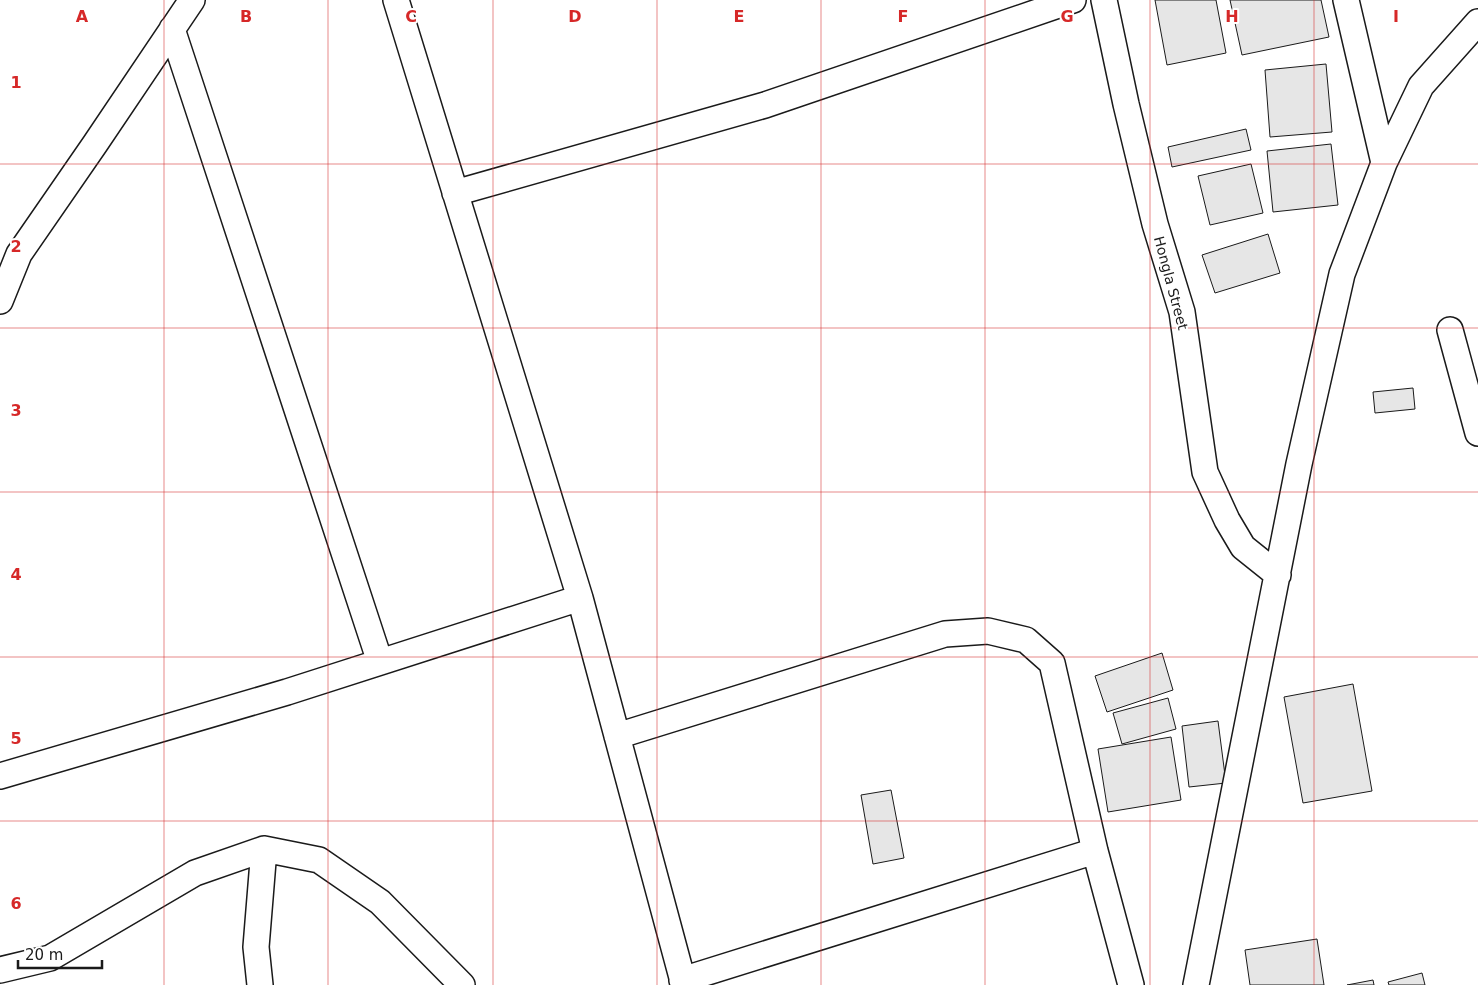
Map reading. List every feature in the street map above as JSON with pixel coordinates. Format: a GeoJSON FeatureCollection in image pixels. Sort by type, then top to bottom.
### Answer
{"type":"FeatureCollection","features":[{"type":"Feature","properties":{"kind":"street"},"geometry":{"type":"LineString","coordinates":[[0,301],[19,254],[96,144],[192,0]]}},
{"type":"Feature","properties":{"kind":"street"},"geometry":{"type":"LineString","coordinates":[[455,193],[765,105],[1073,0]]}},
{"type":"Feature","properties":{"kind":"street","name":"Hongla Street"},"geometry":{"type":"LineString","coordinates":[[1104,0],[1126,104],[1155,224],[1182,312],[1206,472],[1226,520],[1243,547],[1278,575]]}},
{"type":"Feature","properties":{"kind":"street"},"geometry":{"type":"LineString","coordinates":[[1346,0],[1384,163]]}},
{"type":"Feature","properties":{"kind":"street"},"geometry":{"type":"LineString","coordinates":[[396,1],[580,598],[683,983],[1095,850]]}},
{"type":"Feature","properties":{"kind":"street"},"geometry":{"type":"LineString","coordinates":[[1196,985],[1299,464],[1342,274],[1384,163],[1421,86],[1478,22]]}},
{"type":"Feature","properties":{"kind":"street"},"geometry":{"type":"LineString","coordinates":[[172,29],[380,662]]}},
{"type":"Feature","properties":{"kind":"street"},"geometry":{"type":"LineString","coordinates":[[1450,330],[1478,433]]}},
{"type":"Feature","properties":{"kind":"street"},"geometry":{"type":"LineString","coordinates":[[0,776],[287,692],[580,598]]}},
{"type":"Feature","properties":{"kind":"street"},"geometry":{"type":"LineString","coordinates":[[617,736],[945,634],[988,631],[1026,640],[1052,663],[1095,850],[1131,985]]}},
{"type":"Feature","properties":{"kind":"street"},"geometry":{"type":"LineString","coordinates":[[260,985],[256,947],[264,849]]}},
{"type":"Feature","properties":{"kind":"street"},"geometry":{"type":"LineString","coordinates":[[0,970],[50,958],[195,873],[264,849],[319,860],[380,902],[462,985]]}},
{"type":"Feature","properties":{"kind":"building"},"geometry":{"type":"Polygon","coordinates":[[[1155,0],[1216,0],[1226,53],[1167,65],[1155,0]]]}},
{"type":"Feature","properties":{"kind":"building"},"geometry":{"type":"Polygon","coordinates":[[[1230,0],[1321,0],[1329,37],[1242,55],[1230,0]]]}},
{"type":"Feature","properties":{"kind":"building"},"geometry":{"type":"Polygon","coordinates":[[[1326,64],[1332,132],[1270,137],[1265,70],[1326,64]]]}},
{"type":"Feature","properties":{"kind":"building"},"geometry":{"type":"Polygon","coordinates":[[[1246,129],[1251,150],[1172,167],[1168,147],[1246,129]]]}},
{"type":"Feature","properties":{"kind":"building"},"geometry":{"type":"Polygon","coordinates":[[[1331,144],[1338,205],[1273,212],[1267,151],[1331,144]]]}},
{"type":"Feature","properties":{"kind":"building"},"geometry":{"type":"Polygon","coordinates":[[[1251,164],[1263,213],[1210,225],[1198,176],[1251,164]]]}},
{"type":"Feature","properties":{"kind":"building"},"geometry":{"type":"Polygon","coordinates":[[[1268,234],[1280,273],[1215,293],[1202,255],[1268,234]]]}},
{"type":"Feature","properties":{"kind":"building"},"geometry":{"type":"Polygon","coordinates":[[[1413,388],[1415,409],[1375,413],[1373,392],[1413,388]]]}},
{"type":"Feature","properties":{"kind":"building"},"geometry":{"type":"Polygon","coordinates":[[[1162,653],[1173,690],[1107,712],[1095,676],[1162,653]]]}},
{"type":"Feature","properties":{"kind":"building"},"geometry":{"type":"Polygon","coordinates":[[[1353,684],[1372,791],[1303,803],[1284,697],[1353,684]]]}},
{"type":"Feature","properties":{"kind":"building"},"geometry":{"type":"Polygon","coordinates":[[[1168,698],[1176,729],[1122,744],[1113,713],[1168,698]]]}},
{"type":"Feature","properties":{"kind":"building"},"geometry":{"type":"Polygon","coordinates":[[[1218,721],[1226,783],[1189,787],[1182,726],[1218,721]]]}},
{"type":"Feature","properties":{"kind":"building"},"geometry":{"type":"Polygon","coordinates":[[[1171,737],[1181,800],[1108,812],[1098,749],[1171,737]]]}},
{"type":"Feature","properties":{"kind":"building"},"geometry":{"type":"Polygon","coordinates":[[[891,790],[904,858],[873,864],[861,795],[891,790]]]}},
{"type":"Feature","properties":{"kind":"building"},"geometry":{"type":"Polygon","coordinates":[[[1317,939],[1324,985],[1250,985],[1245,950],[1317,939]]]}},
{"type":"Feature","properties":{"kind":"building"},"geometry":{"type":"Polygon","coordinates":[[[1422,973],[1425,985],[1389,985],[1388,982],[1422,973]]]}},
{"type":"Feature","properties":{"kind":"building"},"geometry":{"type":"Polygon","coordinates":[[[1373,980],[1374,985],[1347,985],[1373,980]]]}}]}
